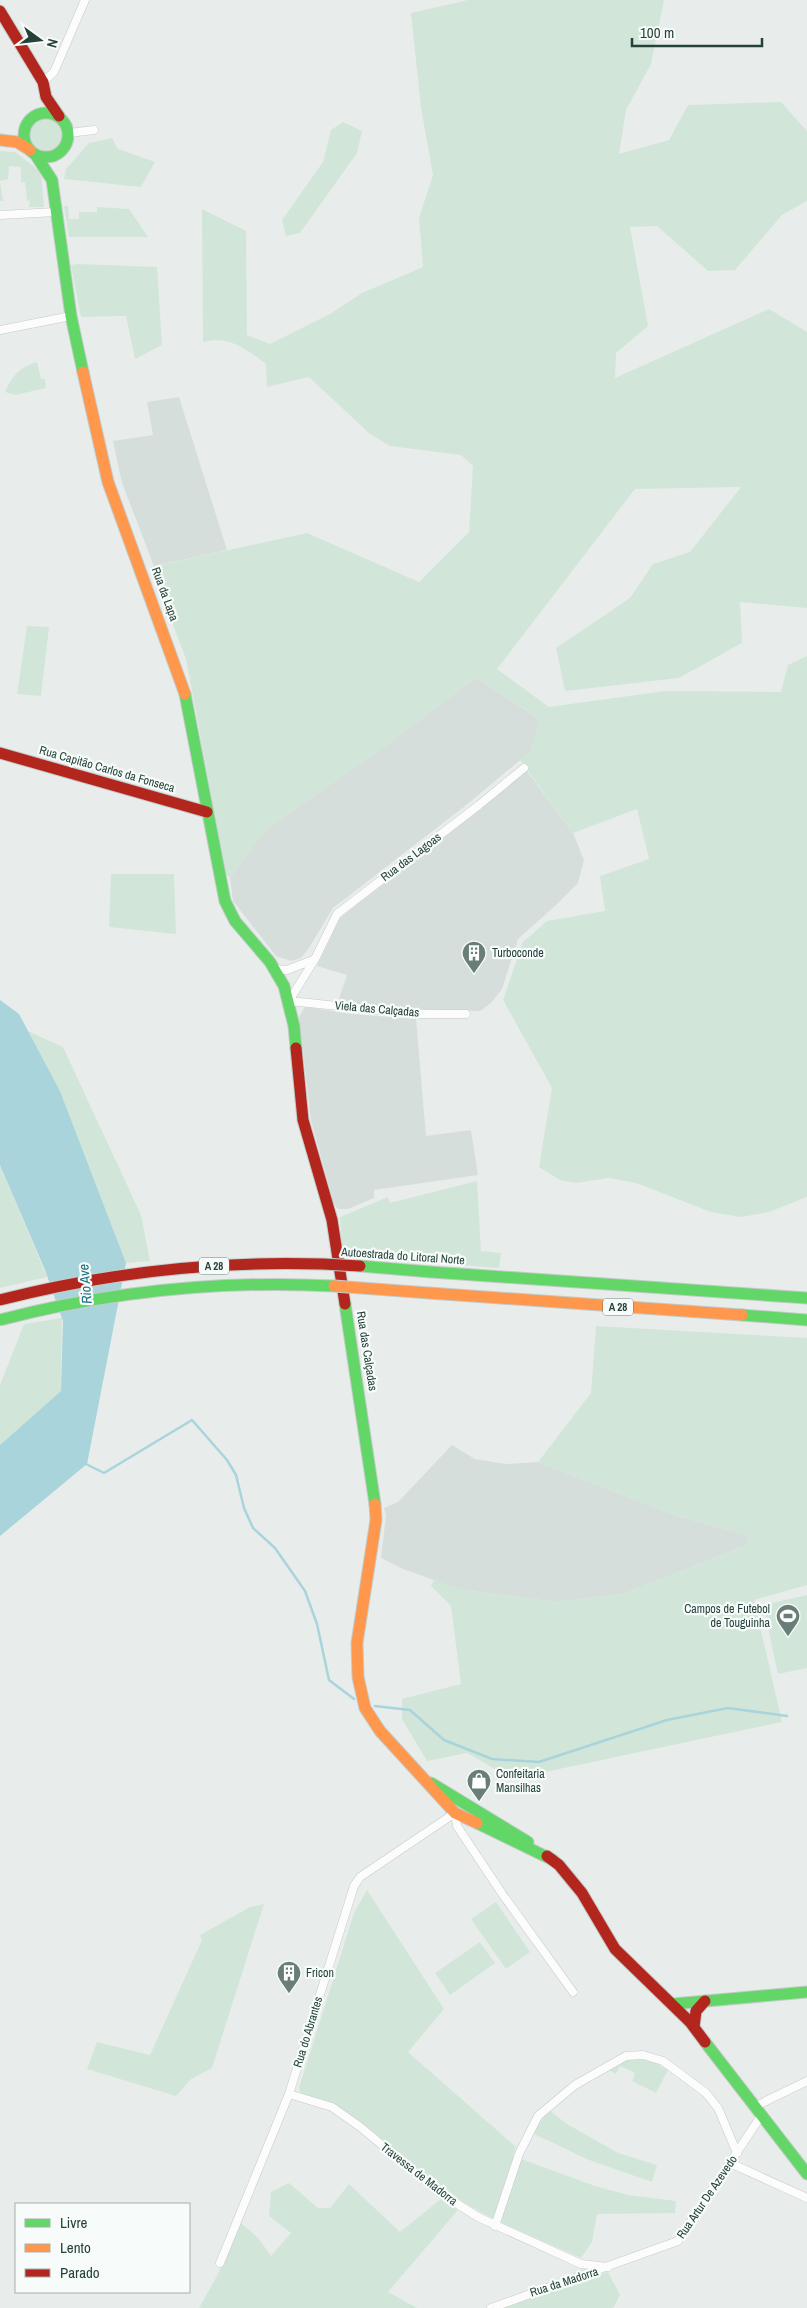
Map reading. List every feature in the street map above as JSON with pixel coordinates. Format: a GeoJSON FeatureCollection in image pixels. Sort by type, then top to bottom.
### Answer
{"type":"FeatureCollection","features":[{"type":"Feature","properties":{"kind":"main road"},"geometry":{"type":"LineString","coordinates":[[0,11],[43,86],[52,108],[67,126],[69,133],[68,140],[62,151],[50,157],[33,152],[25,144],[2,140]]}},
{"type":"Feature","properties":{"kind":"main road"},"geometry":{"type":"LineString","coordinates":[[33,152],[24,134],[43,86]]}},
{"type":"Feature","properties":{"kind":"main road"},"geometry":{"type":"LineString","coordinates":[[2,140],[16,134],[31,119],[46,112],[59,116]]}},
{"type":"Feature","properties":{"kind":"main road","name":"Rua da Lapa"},"geometry":{"type":"LineString","coordinates":[[62,151],[52,180],[56,212],[71,316],[108,482],[184,691],[225,901],[235,921],[274,969],[284,986],[289,1001]]}},
{"type":"Feature","properties":{"kind":"main road","name":"Rua da Lapa"},"geometry":{"type":"LineString","coordinates":[[33,152],[52,180]]}},
{"type":"Feature","properties":{"kind":"main road","name":"Rua Capitão Carlos da Fonseca"},"geometry":{"type":"LineString","coordinates":[[0,754],[207,812]]}},
{"type":"Feature","properties":{"kind":"main road","name":"Rua das Calçadas"},"geometry":{"type":"LineString","coordinates":[[289,1001],[294,1026],[303,1120],[332,1220],[376,1498],[376,1520],[357,1644],[358,1677],[365,1708],[380,1731],[420,1777]]}},
{"type":"Feature","properties":{"kind":"main road","name":"Autoestrada do Litoral Norte"},"geometry":{"type":"LineString","coordinates":[[0,1300],[116,1276],[215,1266],[313,1264],[807,1298]]}},
{"type":"Feature","properties":{"kind":"main road","name":"A 28"},"geometry":{"type":"LineString","coordinates":[[0,1320],[114,1296],[214,1287],[310,1285],[807,1320]]}},
{"type":"Feature","properties":{"kind":"main road"},"geometry":{"type":"LineString","coordinates":[[420,1777],[513,1831],[553,1860],[582,1893],[615,1949],[673,2004],[694,2027],[807,2174]]}},
{"type":"Feature","properties":{"kind":"main road"},"geometry":{"type":"LineString","coordinates":[[420,1777],[455,1813],[553,1860]]}},
{"type":"Feature","properties":{"kind":"main road"},"geometry":{"type":"LineString","coordinates":[[455,1813],[463,1801]]}},
{"type":"Feature","properties":{"kind":"main road"},"geometry":{"type":"LineString","coordinates":[[673,2004],[807,1992]]}},
{"type":"Feature","properties":{"kind":"main road"},"geometry":{"type":"LineString","coordinates":[[694,2027],[696,2011],[705,2001]]}},
{"type":"Feature","properties":{"kind":"street"},"geometry":{"type":"LineString","coordinates":[[43,86],[54,72],[85,0]]}},
{"type":"Feature","properties":{"kind":"street"},"geometry":{"type":"LineString","coordinates":[[69,133],[94,130]]}},
{"type":"Feature","properties":{"kind":"street"},"geometry":{"type":"LineString","coordinates":[[0,215],[56,212]]}},
{"type":"Feature","properties":{"kind":"street"},"geometry":{"type":"LineString","coordinates":[[0,330],[71,316]]}},
{"type":"Feature","properties":{"kind":"street","name":"Rua das Lagoas"},"geometry":{"type":"LineString","coordinates":[[289,1001],[315,960],[337,914],[480,805],[524,768]]}},
{"type":"Feature","properties":{"kind":"street"},"geometry":{"type":"LineString","coordinates":[[274,969],[287,970],[315,960]]}},
{"type":"Feature","properties":{"kind":"street","name":"Viela das Calçadas"},"geometry":{"type":"LineString","coordinates":[[289,1001],[416,1014],[466,1014]]}},
{"type":"Feature","properties":{"kind":"street"},"geometry":{"type":"LineString","coordinates":[[455,1813],[457,1826],[462,1834],[503,1895],[573,1992]]}},
{"type":"Feature","properties":{"kind":"street","name":"Rua do Abrantes"},"geometry":{"type":"LineString","coordinates":[[220,2263],[289,2094],[354,1886],[360,1877],[455,1813]]}},
{"type":"Feature","properties":{"kind":"street"},"geometry":{"type":"LineString","coordinates":[[495,2226],[519,2154],[538,2116],[575,2085],[626,2056],[643,2055],[663,2061],[706,2093],[718,2108],[737,2153]]}},
{"type":"Feature","properties":{"kind":"street"},"geometry":{"type":"LineString","coordinates":[[757,2111],[807,2081]]}},
{"type":"Feature","properties":{"kind":"street","name":"Travessa de Madorra"},"geometry":{"type":"LineString","coordinates":[[289,2094],[332,2107],[359,2126],[440,2193],[495,2226],[580,2264],[608,2267]]}},
{"type":"Feature","properties":{"kind":"street","name":"Rua Artur De Azevedo"},"geometry":{"type":"LineString","coordinates":[[608,2267],[678,2241],[737,2153],[757,2111]]}},
{"type":"Feature","properties":{"kind":"street"},"geometry":{"type":"LineString","coordinates":[[730,2163],[807,2198]]}},
{"type":"Feature","properties":{"kind":"street","name":"Rua da Madorra"},"geometry":{"type":"LineString","coordinates":[[491,2308],[608,2267]]}},
{"type":"Feature","properties":{"kind":"shaded area"},"geometry":{"type":"Polygon","coordinates":[[[179,397],[227,550],[154,566],[122,483],[113,441],[153,435],[147,402],[179,397]]]}},
{"type":"Feature","properties":{"kind":"shaded area"},"geometry":{"type":"Polygon","coordinates":[[[476,677],[541,720],[530,752],[465,806],[333,908],[301,958],[291,961],[276,956],[233,901],[230,878],[248,852],[269,827],[385,746],[476,677]]]}},
{"type":"Feature","properties":{"kind":"shaded area"},"geometry":{"type":"Polygon","coordinates":[[[527,771],[573,833],[584,860],[578,883],[518,939],[502,989],[491,1003],[480,1011],[393,1008],[338,1002],[347,975],[317,966],[340,918],[527,771]]]}},
{"type":"Feature","properties":{"kind":"shaded area"},"geometry":{"type":"Polygon","coordinates":[[[305,1007],[352,1014],[416,1019],[426,1136],[471,1130],[478,1175],[374,1190],[374,1198],[348,1209],[338,1209],[334,1204],[311,1120],[299,1017],[305,1007]]]}},
{"type":"Feature","properties":{"kind":"shaded area"},"geometry":{"type":"Polygon","coordinates":[[[452,1445],[475,1459],[506,1464],[538,1462],[677,1516],[748,1535],[747,1545],[623,1594],[557,1602],[462,1590],[403,1569],[381,1558],[386,1515],[384,1508],[398,1502],[452,1445]]]}},
{"type":"Feature","properties":{"kind":"green space"},"geometry":{"type":"Polygon","coordinates":[[[468,0],[664,0],[651,64],[626,110],[619,154],[669,140],[688,105],[781,102],[807,131],[807,201],[782,215],[735,270],[708,271],[657,226],[630,227],[648,326],[616,353],[615,378],[769,309],[807,332],[807,608],[740,602],[742,643],[679,678],[565,691],[556,648],[630,598],[653,564],[690,552],[741,487],[635,489],[497,669],[549,707],[665,691],[781,692],[788,665],[807,656],[807,1197],[769,1212],[741,1217],[711,1212],[636,1183],[609,1178],[576,1183],[560,1180],[539,1167],[552,1088],[503,1000],[523,942],[547,921],[605,911],[600,876],[649,859],[637,809],[573,833],[520,760],[530,752],[540,719],[476,677],[385,746],[269,827],[230,878],[226,874],[186,659],[151,567],[307,533],[419,582],[469,532],[473,466],[461,455],[390,446],[370,434],[309,377],[267,387],[266,364],[251,353],[237,345],[221,340],[203,342],[202,209],[246,231],[247,335],[270,344],[330,314],[362,293],[423,267],[419,218],[433,175],[421,108],[411,13],[468,0]]]}},
{"type":"Feature","properties":{"kind":"green space"},"geometry":{"type":"Polygon","coordinates":[[[47,117],[59,122],[64,134],[59,146],[47,151],[35,146],[30,134],[35,122],[47,117]]]}},
{"type":"Feature","properties":{"kind":"green space"},"geometry":{"type":"Polygon","coordinates":[[[343,122],[362,131],[357,153],[300,233],[286,236],[282,220],[323,162],[331,130],[343,122]]]}},
{"type":"Feature","properties":{"kind":"green space"},"geometry":{"type":"Polygon","coordinates":[[[112,138],[118,149],[155,162],[141,187],[64,179],[66,169],[89,143],[112,138]]]}},
{"type":"Feature","properties":{"kind":"green space"},"geometry":{"type":"Polygon","coordinates":[[[0,151],[15,152],[41,172],[44,207],[29,207],[30,200],[27,201],[25,182],[21,182],[21,167],[9,166],[8,179],[0,181],[0,151]]]}},
{"type":"Feature","properties":{"kind":"green space"},"geometry":{"type":"Polygon","coordinates":[[[0,181],[3,201],[0,201],[0,181]]]}},
{"type":"Feature","properties":{"kind":"green space"},"geometry":{"type":"Polygon","coordinates":[[[64,206],[68,206],[69,219],[79,219],[79,212],[97,212],[97,207],[129,209],[148,237],[69,237],[64,206]]]}},
{"type":"Feature","properties":{"kind":"green space"},"geometry":{"type":"Polygon","coordinates":[[[71,265],[157,267],[162,345],[135,359],[126,316],[81,317],[71,265]]]}},
{"type":"Feature","properties":{"kind":"green space"},"geometry":{"type":"Polygon","coordinates":[[[37,362],[41,379],[45,379],[46,388],[15,395],[5,392],[17,372],[37,362]]]}},
{"type":"Feature","properties":{"kind":"green space"},"geometry":{"type":"Polygon","coordinates":[[[27,626],[49,627],[41,696],[17,694],[27,626]]]}},
{"type":"Feature","properties":{"kind":"green space"},"geometry":{"type":"Polygon","coordinates":[[[111,874],[174,874],[176,934],[109,927],[111,874]]]}},
{"type":"Feature","properties":{"kind":"green space"},"geometry":{"type":"Polygon","coordinates":[[[28,1031],[63,1047],[141,1215],[150,1261],[126,1263],[60,1091],[28,1031]]]}},
{"type":"Feature","properties":{"kind":"green space"},"geometry":{"type":"Polygon","coordinates":[[[0,1165],[47,1277],[0,1288],[0,1165]]]}},
{"type":"Feature","properties":{"kind":"green space"},"geometry":{"type":"Polygon","coordinates":[[[477,1181],[481,1251],[501,1253],[499,1268],[343,1256],[340,1217],[388,1197],[390,1203],[477,1181]]]}},
{"type":"Feature","properties":{"kind":"green space"},"geometry":{"type":"Polygon","coordinates":[[[62,1318],[61,1391],[0,1445],[0,1385],[24,1324],[62,1318]]]}},
{"type":"Feature","properties":{"kind":"green space"},"geometry":{"type":"Polygon","coordinates":[[[596,1326],[807,1338],[807,1585],[754,1600],[782,1722],[512,1779],[467,1753],[427,1761],[402,1719],[402,1699],[461,1684],[451,1606],[431,1586],[434,1579],[462,1590],[557,1602],[623,1594],[747,1545],[748,1535],[677,1516],[538,1462],[591,1393],[596,1326]]]}},
{"type":"Feature","properties":{"kind":"green space","name":"Campos de Futebol de Touguinha"},"geometry":{"type":"Polygon","coordinates":[[[807,1595],[807,1668],[778,1674],[763,1605],[807,1595]]]}},
{"type":"Feature","properties":{"kind":"green space"},"geometry":{"type":"Polygon","coordinates":[[[367,1890],[444,2009],[408,2052],[516,2147],[513,2156],[595,2186],[628,2195],[676,2201],[675,2213],[597,2214],[592,2242],[581,2258],[475,2209],[428,2178],[363,2123],[330,2103],[301,2094],[299,2088],[354,1913],[367,1890]]]}},
{"type":"Feature","properties":{"kind":"green space"},"geometry":{"type":"Polygon","coordinates":[[[496,1902],[530,1952],[506,1969],[471,1919],[496,1902]]]}},
{"type":"Feature","properties":{"kind":"green space"},"geometry":{"type":"Polygon","coordinates":[[[264,1904],[212,2068],[191,2079],[176,2096],[87,2069],[97,2042],[150,2055],[202,1940],[200,1935],[250,1907],[264,1904]]]}},
{"type":"Feature","properties":{"kind":"green space"},"geometry":{"type":"Polygon","coordinates":[[[480,1942],[495,1963],[450,1995],[435,1973],[480,1942]]]}},
{"type":"Feature","properties":{"kind":"green space"},"geometry":{"type":"Polygon","coordinates":[[[627,2058],[648,2059],[668,2070],[656,2093],[632,2081],[635,2073],[620,2066],[616,2074],[607,2069],[627,2058]]]}},
{"type":"Feature","properties":{"kind":"green space"},"geometry":{"type":"Polygon","coordinates":[[[549,2110],[567,2124],[618,2153],[657,2165],[652,2182],[589,2160],[532,2133],[549,2110]]]}},
{"type":"Feature","properties":{"kind":"green space"},"geometry":{"type":"Polygon","coordinates":[[[289,2183],[318,2208],[330,2208],[349,2184],[400,2232],[441,2199],[458,2210],[388,2292],[417,2308],[199,2308],[217,2276],[241,2223],[259,2239],[271,2256],[291,2233],[269,2216],[271,2192],[289,2183]]]}},
{"type":"Feature","properties":{"kind":"green space"},"geometry":{"type":"Polygon","coordinates":[[[608,2272],[620,2295],[613,2308],[497,2308],[608,2272]]]}},
{"type":"Feature","properties":{"kind":"water","name":"Rio Ave"},"geometry":{"type":"Polygon","coordinates":[[[0,1000],[19,1014],[60,1091],[126,1263],[87,1464],[0,1536],[0,1445],[61,1391],[63,1321],[45,1270],[0,1165],[0,1000]]]}},
{"type":"Feature","properties":{"kind":"waterway"},"geometry":{"type":"LineString","coordinates":[[86,1464],[104,1473],[192,1420],[227,1460],[236,1475],[244,1508],[253,1528],[275,1548],[305,1591],[317,1624],[329,1680],[354,1699]]}},
{"type":"Feature","properties":{"kind":"waterway"},"geometry":{"type":"LineString","coordinates":[[375,1706],[410,1710],[444,1740],[492,1759],[539,1762],[667,1720],[728,1708],[787,1716]]}},
{"type":"Feature","properties":{"kind":"traffic: fast"},"geometry":{"type":"LineString","coordinates":[[42,113],[50,113],[62,119],[68,135],[62,151],[50,157],[42,157],[30,151],[24,139],[24,131],[30,119],[42,113]]}},
{"type":"Feature","properties":{"kind":"traffic: fast"},"geometry":{"type":"LineString","coordinates":[[35,154],[52,180],[71,316],[83,372]]}},
{"type":"Feature","properties":{"kind":"traffic: fast"},"geometry":{"type":"LineString","coordinates":[[185,694],[225,901],[235,921],[270,962],[284,986],[294,1026],[296,1048]]}},
{"type":"Feature","properties":{"kind":"traffic: fast"},"geometry":{"type":"LineString","coordinates":[[360,1266],[431,1272]]}},
{"type":"Feature","properties":{"kind":"traffic: fast"},"geometry":{"type":"LineString","coordinates":[[431,1272],[807,1298]]}},
{"type":"Feature","properties":{"kind":"traffic: fast"},"geometry":{"type":"LineString","coordinates":[[0,1320],[82,1302],[166,1290],[250,1285],[334,1286]]}},
{"type":"Feature","properties":{"kind":"traffic: fast"},"geometry":{"type":"LineString","coordinates":[[345,1304],[375,1504]]}},
{"type":"Feature","properties":{"kind":"traffic: fast"},"geometry":{"type":"LineString","coordinates":[[742,1315],[807,1320]]}},
{"type":"Feature","properties":{"kind":"traffic: fast"},"geometry":{"type":"LineString","coordinates":[[431,1783],[528,1842]]}},
{"type":"Feature","properties":{"kind":"traffic: fast"},"geometry":{"type":"LineString","coordinates":[[477,1823],[553,1860]]}},
{"type":"Feature","properties":{"kind":"traffic: fast"},"geometry":{"type":"LineString","coordinates":[[673,2004],[807,1992]]}},
{"type":"Feature","properties":{"kind":"traffic: fast"},"geometry":{"type":"LineString","coordinates":[[705,2042],[807,2174]]}},
{"type":"Feature","properties":{"kind":"traffic: slow"},"geometry":{"type":"LineString","coordinates":[[0,140],[17,142],[30,150]]}},
{"type":"Feature","properties":{"kind":"traffic: slow"},"geometry":{"type":"LineString","coordinates":[[83,372],[108,482],[185,694]]}},
{"type":"Feature","properties":{"kind":"traffic: slow"},"geometry":{"type":"LineString","coordinates":[[334,1286],[429,1293]]}},
{"type":"Feature","properties":{"kind":"traffic: slow"},"geometry":{"type":"LineString","coordinates":[[429,1293],[742,1315]]}},
{"type":"Feature","properties":{"kind":"traffic: slow"},"geometry":{"type":"LineString","coordinates":[[375,1504],[376,1520],[357,1643],[358,1677],[365,1708],[380,1731],[455,1813],[477,1823]]}},
{"type":"Feature","properties":{"kind":"traffic: jam"},"geometry":{"type":"LineString","coordinates":[[0,11],[43,82],[46,97],[59,116]]}},
{"type":"Feature","properties":{"kind":"traffic: jam"},"geometry":{"type":"LineString","coordinates":[[0,753],[207,812]]}},
{"type":"Feature","properties":{"kind":"traffic: jam"},"geometry":{"type":"LineString","coordinates":[[296,1048],[303,1120],[332,1220],[345,1304]]}},
{"type":"Feature","properties":{"kind":"traffic: jam"},"geometry":{"type":"LineString","coordinates":[[0,1300],[89,1281],[178,1269],[269,1264],[360,1266]]}},
{"type":"Feature","properties":{"kind":"traffic: jam"},"geometry":{"type":"LineString","coordinates":[[547,1856],[559,1865],[582,1893],[615,1949],[690,2022],[705,2042]]}},
{"type":"Feature","properties":{"kind":"traffic: jam"},"geometry":{"type":"LineString","coordinates":[[694,2027],[696,2011],[705,2001]]}},
{"type":"Feature","properties":{"kind":"place","name":"Turboconde"},"geometry":{"type":"Point","coordinates":[474,974]}},
{"type":"Feature","properties":{"kind":"place","name":"Campos de Futebol de Touguinha"},"geometry":{"type":"Point","coordinates":[788,1637]}},
{"type":"Feature","properties":{"kind":"place","name":"Confeitaria Mansilhas"},"geometry":{"type":"Point","coordinates":[479,1802]}},
{"type":"Feature","properties":{"kind":"place","name":"Fricon"},"geometry":{"type":"Point","coordinates":[289,1994]}}]}
